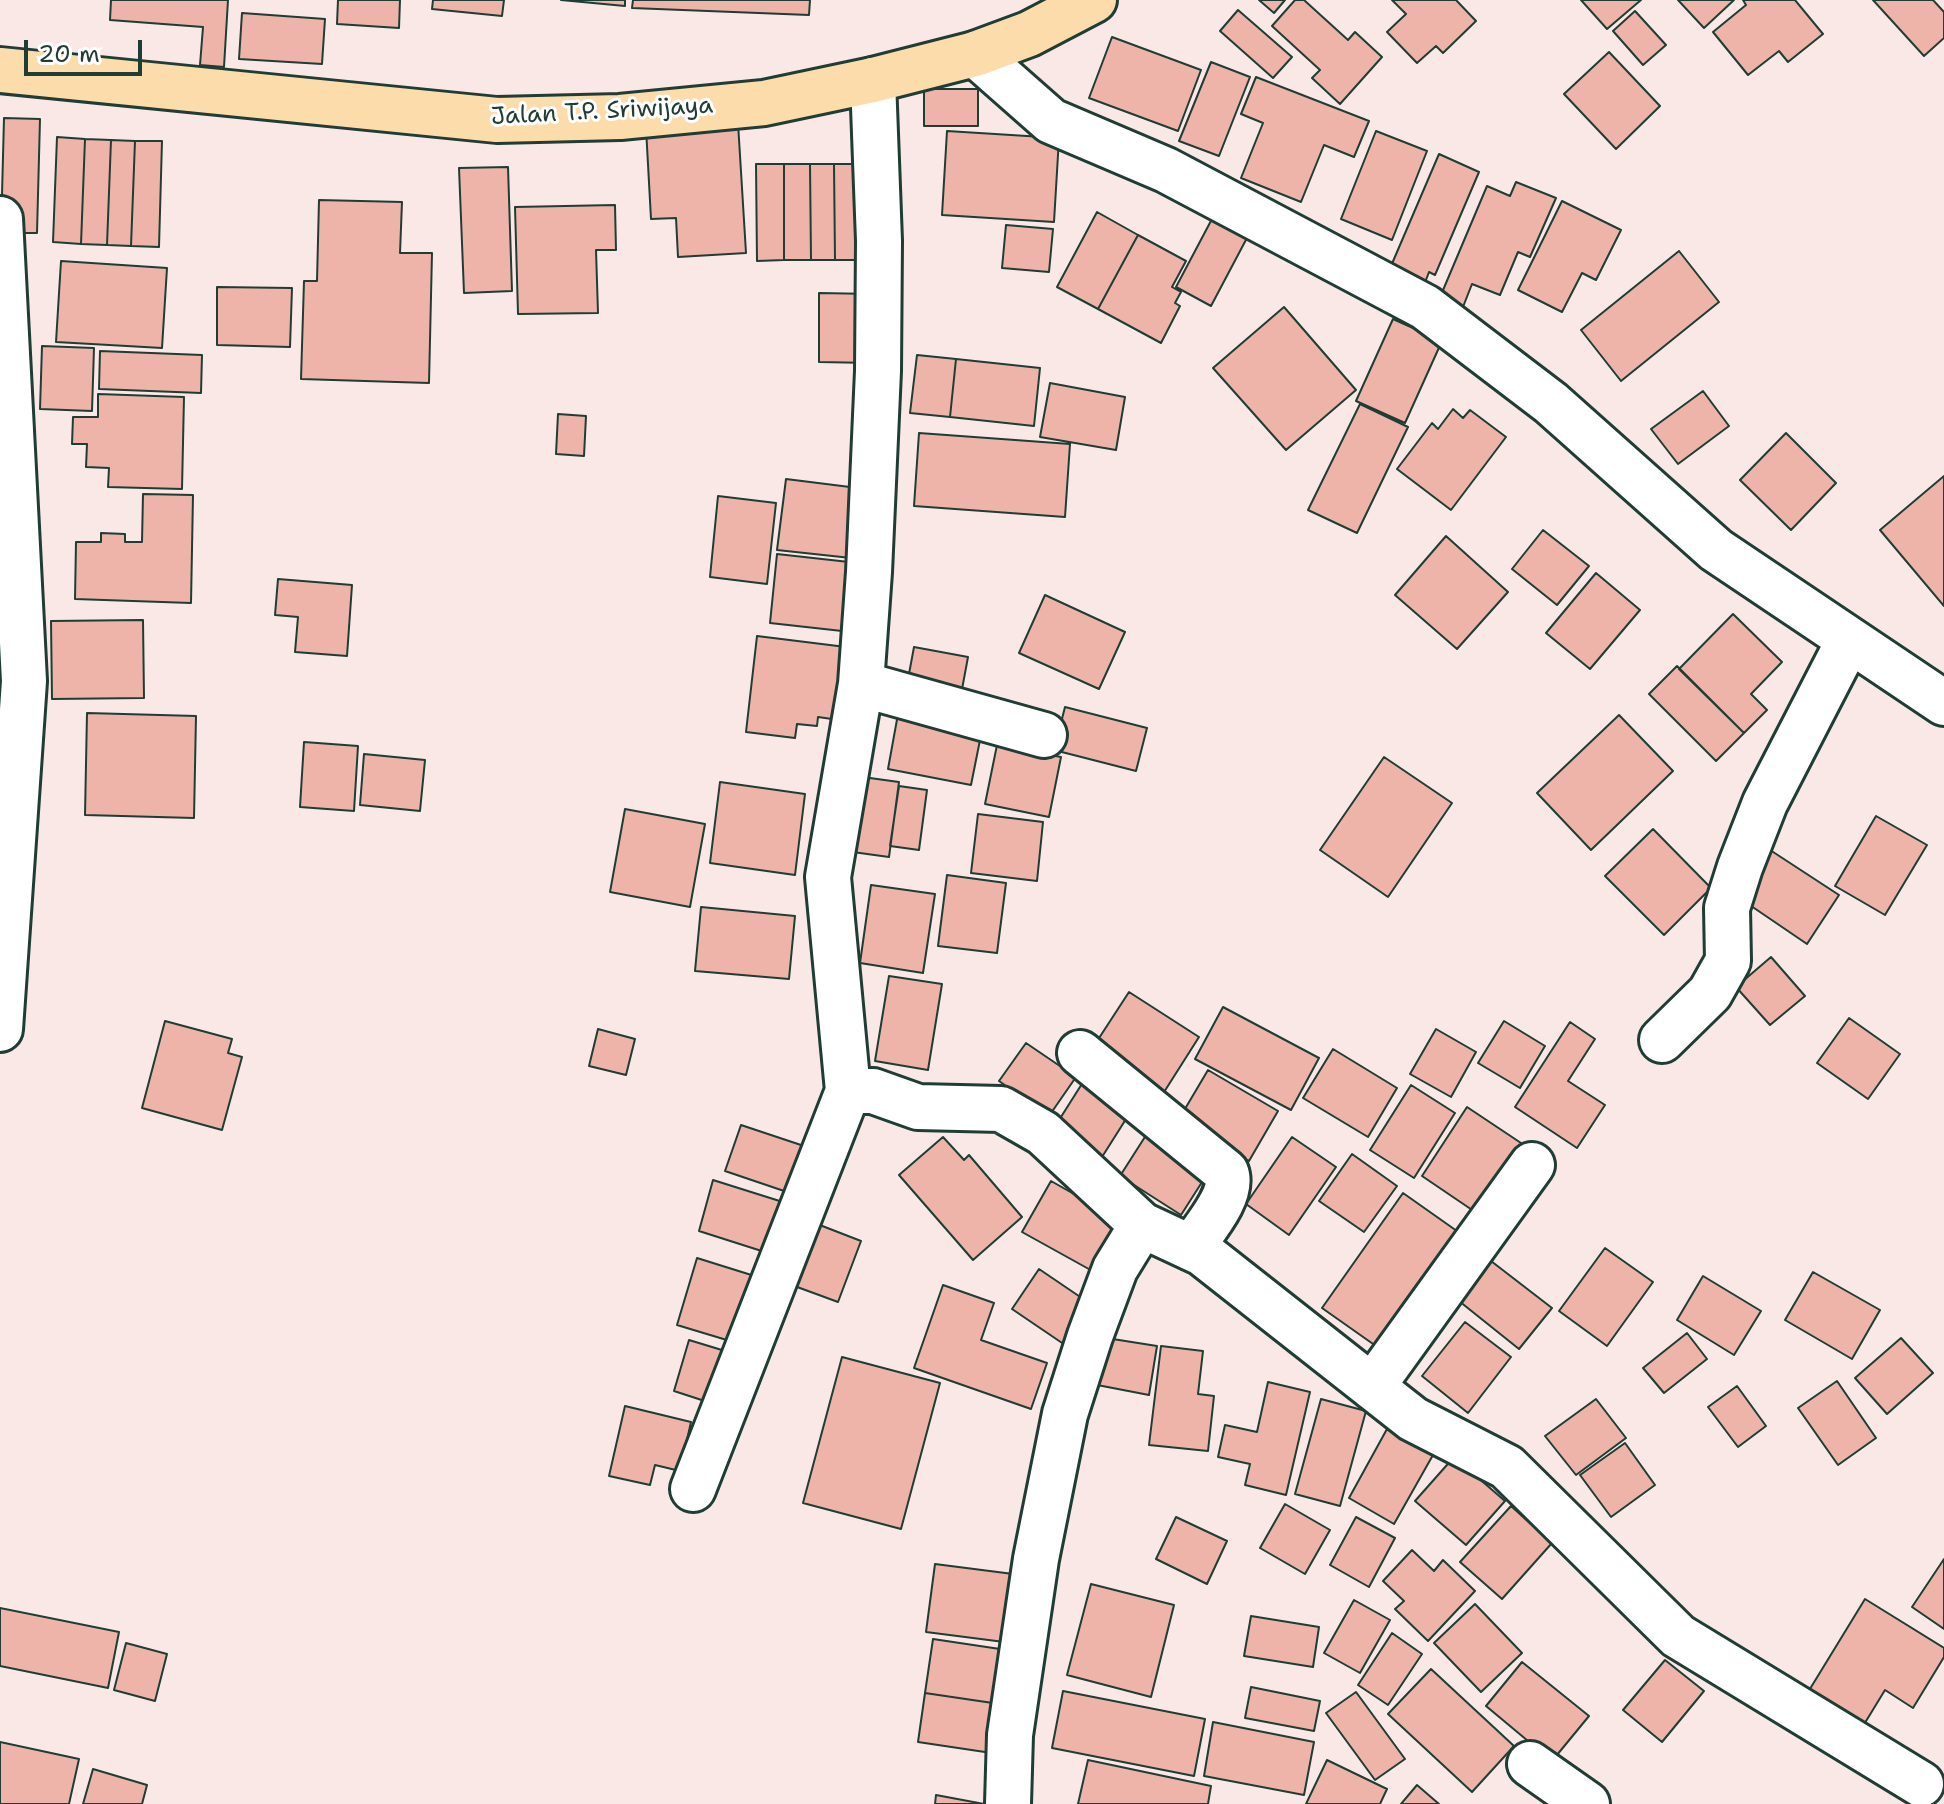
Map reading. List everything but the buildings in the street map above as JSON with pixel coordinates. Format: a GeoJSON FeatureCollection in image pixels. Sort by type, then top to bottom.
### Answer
{"type":"FeatureCollection","features":[{"type":"Feature","properties":{"kind":"main road","name":"Jalan T.P. Sriwijaya"},"geometry":{"type":"LineString","coordinates":[[0,70],[497,120],[620,117],[764,103],[873,80],[975,54],[1029,34],[1094,0]]}},
{"type":"Feature","properties":{"kind":"street"},"geometry":{"type":"LineString","coordinates":[[975,54],[1051,121],[1166,170],[1425,307],[1551,403],[1716,550],[1944,703]]}},
{"type":"Feature","properties":{"kind":"street"},"geometry":{"type":"LineString","coordinates":[[693,1489],[848,1091],[828,877],[861,684],[878,371],[879,241],[873,80]]}},
{"type":"Feature","properties":{"kind":"street"},"geometry":{"type":"LineString","coordinates":[[0,219],[24,681],[0,1029]]}},
{"type":"Feature","properties":{"kind":"street"},"geometry":{"type":"LineString","coordinates":[[1662,1040],[1710,993],[1728,961],[1727,908],[1740,867],[1765,803],[1849,640]]}},
{"type":"Feature","properties":{"kind":"street"},"geometry":{"type":"LineString","coordinates":[[861,684],[1044,735]]}},
{"type":"Feature","properties":{"kind":"street"},"geometry":{"type":"LineString","coordinates":[[1080,1053],[1226,1172],[1229,1181],[1227,1192],[1191,1248]]}},
{"type":"Feature","properties":{"kind":"street"},"geometry":{"type":"LineString","coordinates":[[848,1091],[873,1091],[918,1107],[1001,1109],[1043,1133],[1142,1225],[1202,1253],[1413,1419],[1507,1467],[1678,1636],[1925,1782]]}},
{"type":"Feature","properties":{"kind":"street"},"geometry":{"type":"LineString","coordinates":[[1372,1387],[1532,1165]]}},
{"type":"Feature","properties":{"kind":"street"},"geometry":{"type":"LineString","coordinates":[[1008,1804],[1010,1735],[1036,1559],[1065,1414],[1115,1269],[1142,1225]]}},
{"type":"Feature","properties":{"kind":"street"},"geometry":{"type":"LineString","coordinates":[[1530,1764],[1587,1804]]}}]}
